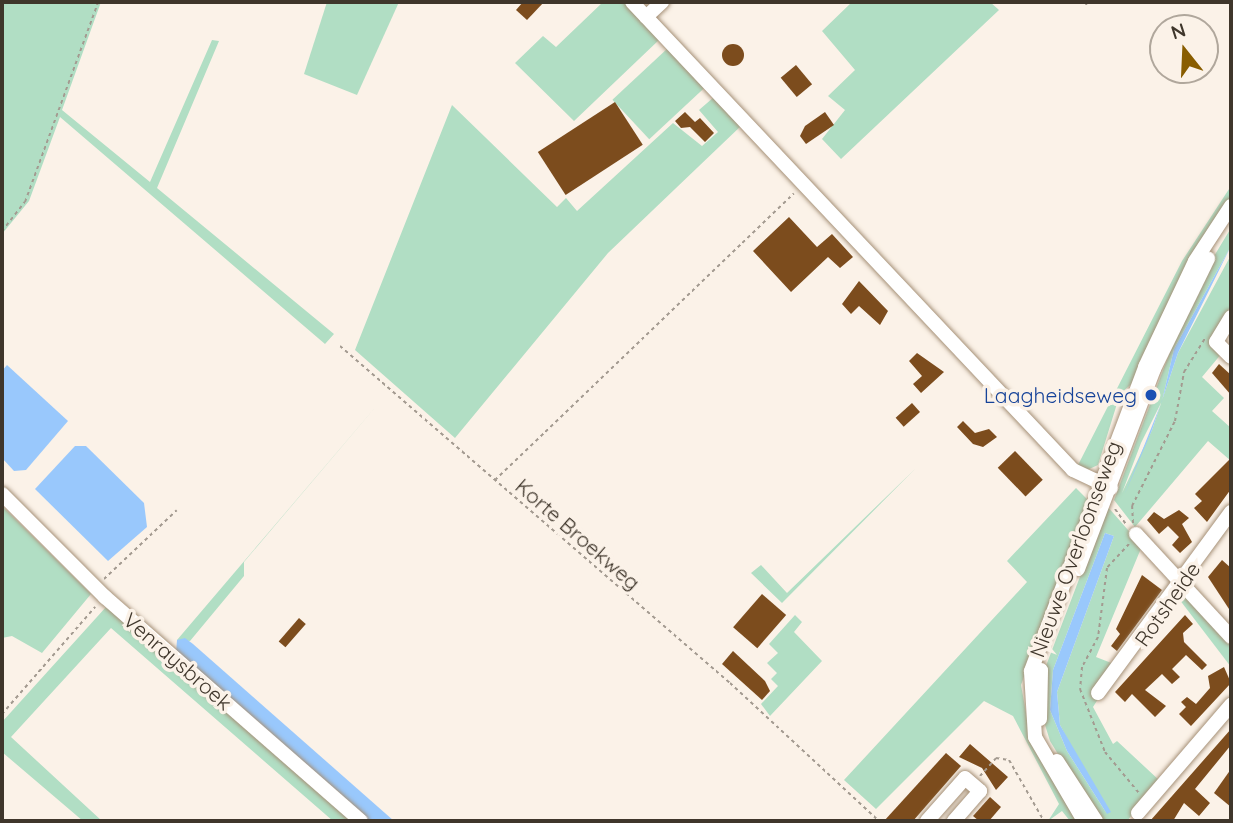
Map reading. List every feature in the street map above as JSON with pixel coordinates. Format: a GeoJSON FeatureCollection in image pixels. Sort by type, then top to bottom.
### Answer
{"type":"FeatureCollection","features":[{"type":"Feature","properties":{"kind":"street"},"geometry":{"type":"LineString","coordinates":[[632,2],[1073,470],[1104,486]]}},
{"type":"Feature","properties":{"kind":"street"},"geometry":{"type":"LineString","coordinates":[[646,17],[662,2]]}},
{"type":"Feature","properties":{"kind":"street","name":"Nieuwe Overloonseweg"},"geometry":{"type":"LineString","coordinates":[[1084,821],[1035,737],[1028,691],[1168,313],[1231,206]]}},
{"type":"Feature","properties":{"kind":"street","name":"Nieuwe Overloonseweg"},"geometry":{"type":"LineString","coordinates":[[1096,821],[1044,735],[1038,691],[1105,502],[1104,486],[1154,369],[1231,222]]}},
{"type":"Feature","properties":{"kind":"street"},"geometry":{"type":"LineString","coordinates":[[1231,317],[1216,342],[1231,356]]}},
{"type":"Feature","properties":{"kind":"street","name":"Venraysbroek"},"geometry":{"type":"LineString","coordinates":[[2,494],[100,592],[361,821]]}},
{"type":"Feature","properties":{"kind":"street","name":"Rotsheide"},"geometry":{"type":"LineString","coordinates":[[1098,694],[1231,512]]}},
{"type":"Feature","properties":{"kind":"street"},"geometry":{"type":"LineString","coordinates":[[1134,532],[1231,637]]}},
{"type":"Feature","properties":{"kind":"street"},"geometry":{"type":"LineString","coordinates":[[1138,813],[1231,705]]}},
{"type":"Feature","properties":{"kind":"street"},"geometry":{"type":"LineString","coordinates":[[927,821],[965,778],[980,791],[954,821]]}},
{"type":"Feature","properties":{"kind":"path"},"geometry":{"type":"LineString","coordinates":[[2,231],[25,202],[98,2]]}},
{"type":"Feature","properties":{"kind":"path","name":"Korte Broekweg"},"geometry":{"type":"LineString","coordinates":[[804,184],[495,481],[879,821]]}},
{"type":"Feature","properties":{"kind":"path"},"geometry":{"type":"LineString","coordinates":[[1134,532],[1132,506],[1175,421],[1187,364],[1199,340],[1216,342]]}},
{"type":"Feature","properties":{"kind":"path"},"geometry":{"type":"LineString","coordinates":[[340,346],[495,481]]}},
{"type":"Feature","properties":{"kind":"path"},"geometry":{"type":"LineString","coordinates":[[1105,502],[1134,532]]}},
{"type":"Feature","properties":{"kind":"path"},"geometry":{"type":"LineString","coordinates":[[2,715],[100,592],[177,510]]}},
{"type":"Feature","properties":{"kind":"path"},"geometry":{"type":"LineString","coordinates":[[972,785],[996,758],[1006,758],[1021,773],[1044,821]]}},
{"type":"Feature","properties":{"kind":"green space"},"geometry":{"type":"Polygon","coordinates":[[[2,2],[101,2],[62,110],[150,182],[212,40],[219,41],[157,188],[334,334],[325,344],[60,117],[29,201],[2,234],[2,2]]]}},
{"type":"Feature","properties":{"kind":"green space"},"geometry":{"type":"Polygon","coordinates":[[[327,2],[399,2],[357,95],[304,74],[327,2]]]}},
{"type":"Feature","properties":{"kind":"green space"},"geometry":{"type":"Polygon","coordinates":[[[603,2],[625,2],[660,39],[574,121],[515,63],[543,36],[556,47],[603,2]]]}},
{"type":"Feature","properties":{"kind":"green space"},"geometry":{"type":"Polygon","coordinates":[[[852,2],[990,2],[999,10],[841,159],[822,139],[845,110],[828,96],[855,70],[822,31],[852,2]]]}},
{"type":"Feature","properties":{"kind":"green space"},"geometry":{"type":"Polygon","coordinates":[[[668,48],[705,87],[649,139],[612,100],[668,48]]]}},
{"type":"Feature","properties":{"kind":"green space"},"geometry":{"type":"Polygon","coordinates":[[[714,97],[742,125],[608,253],[455,438],[355,350],[452,105],[557,207],[566,198],[577,211],[673,123],[702,146],[718,132],[699,110],[714,97]]]}},
{"type":"Feature","properties":{"kind":"green space"},"geometry":{"type":"Polygon","coordinates":[[[1231,186],[1231,200],[1136,380],[1120,394],[1098,465],[1087,470],[1078,465],[1182,261],[1231,186]]]}},
{"type":"Feature","properties":{"kind":"green space"},"geometry":{"type":"Polygon","coordinates":[[[1231,228],[1231,246],[1174,349],[1162,399],[1178,353],[1231,255],[1231,305],[1211,342],[1222,353],[1202,377],[1224,398],[1212,411],[1231,428],[1231,461],[1208,441],[1135,527],[1114,500],[1193,291],[1231,228]],[[1161,402],[1141,443],[1122,493],[1152,430],[1161,402]]]}},
{"type":"Feature","properties":{"kind":"green space"},"geometry":{"type":"Polygon","coordinates":[[[384,397],[244,562],[244,576],[190,641],[177,640],[384,397]]]}},
{"type":"Feature","properties":{"kind":"green space"},"geometry":{"type":"Polygon","coordinates":[[[915,469],[782,603],[751,573],[761,565],[787,593],[915,469]]]}},
{"type":"Feature","properties":{"kind":"green space"},"geometry":{"type":"Polygon","coordinates":[[[1076,488],[1089,501],[1021,685],[1027,718],[1081,821],[1070,821],[1062,811],[1048,821],[1059,804],[1013,716],[984,701],[876,809],[844,780],[1027,582],[1007,561],[1076,488]]]}},
{"type":"Feature","properties":{"kind":"green space"},"geometry":{"type":"Polygon","coordinates":[[[2,506],[91,594],[42,653],[12,636],[2,638],[2,506]]]}},
{"type":"Feature","properties":{"kind":"green space"},"geometry":{"type":"Polygon","coordinates":[[[1107,506],[1142,546],[1096,657],[1119,666],[1093,707],[1113,744],[1117,741],[1160,781],[1127,821],[1099,821],[1050,741],[1042,715],[1044,671],[1107,506]],[[1105,533],[1053,670],[1050,710],[1067,751],[1107,814],[1060,725],[1057,692],[1114,536],[1105,533]]]}},
{"type":"Feature","properties":{"kind":"green space"},"geometry":{"type":"Polygon","coordinates":[[[1181,591],[1231,643],[1231,667],[1176,595],[1181,591]]]}},
{"type":"Feature","properties":{"kind":"green space"},"geometry":{"type":"Polygon","coordinates":[[[106,607],[353,821],[333,821],[111,628],[11,737],[102,821],[83,821],[2,752],[2,722],[106,607]]]}},
{"type":"Feature","properties":{"kind":"green space"},"geometry":{"type":"Polygon","coordinates":[[[795,615],[802,622],[794,632],[822,661],[770,716],[761,704],[778,686],[771,679],[777,673],[767,663],[778,653],[769,644],[795,615]]]}},
{"type":"Feature","properties":{"kind":"water"},"geometry":{"type":"Polygon","coordinates":[[[1231,246],[1178,353],[1162,399],[1174,349],[1231,246]]]}},
{"type":"Feature","properties":{"kind":"water"},"geometry":{"type":"Polygon","coordinates":[[[7,365],[68,421],[26,470],[14,471],[2,458],[2,371],[7,365]]]}},
{"type":"Feature","properties":{"kind":"water"},"geometry":{"type":"Polygon","coordinates":[[[1161,404],[1152,430],[1124,496],[1161,404]]]}},
{"type":"Feature","properties":{"kind":"water"},"geometry":{"type":"Polygon","coordinates":[[[75,446],[86,446],[144,503],[147,527],[108,561],[35,489],[75,446]]]}},
{"type":"Feature","properties":{"kind":"water"},"geometry":{"type":"Polygon","coordinates":[[[1105,533],[1114,536],[1057,692],[1060,725],[1111,812],[1107,814],[1067,751],[1050,710],[1053,670],[1105,533]]]}},
{"type":"Feature","properties":{"kind":"water"},"geometry":{"type":"Polygon","coordinates":[[[185,638],[394,821],[370,821],[176,653],[177,640],[185,638]]]}},
{"type":"Feature","properties":{"kind":"building"},"geometry":{"type":"Polygon","coordinates":[[[523,2],[544,2],[527,20],[516,10],[523,2]]]}},
{"type":"Feature","properties":{"kind":"building"},"geometry":{"type":"Polygon","coordinates":[[[733,44],[741,47],[744,55],[741,63],[733,66],[725,63],[722,55],[725,47],[733,44]]]}},
{"type":"Feature","properties":{"kind":"building"},"geometry":{"type":"Polygon","coordinates":[[[796,65],[812,84],[797,97],[781,78],[796,65]]]}},
{"type":"Feature","properties":{"kind":"building"},"geometry":{"type":"Polygon","coordinates":[[[615,102],[643,145],[566,195],[538,152],[615,102]]]}},
{"type":"Feature","properties":{"kind":"building"},"geometry":{"type":"Polygon","coordinates":[[[685,112],[695,122],[700,118],[714,133],[705,142],[690,127],[681,128],[675,121],[685,112]]]}},
{"type":"Feature","properties":{"kind":"building"},"geometry":{"type":"Polygon","coordinates":[[[825,112],[834,125],[806,144],[800,136],[805,126],[825,112]]]}},
{"type":"Feature","properties":{"kind":"building"},"geometry":{"type":"Polygon","coordinates":[[[789,217],[817,247],[832,234],[853,257],[840,268],[828,257],[791,292],[753,251],[789,217]]]}},
{"type":"Feature","properties":{"kind":"building"},"geometry":{"type":"Polygon","coordinates":[[[859,281],[888,311],[880,325],[859,306],[851,314],[842,304],[859,281]]]}},
{"type":"Feature","properties":{"kind":"building"},"geometry":{"type":"Polygon","coordinates":[[[917,353],[944,372],[921,393],[913,384],[922,376],[909,361],[917,353]]]}},
{"type":"Feature","properties":{"kind":"building"},"geometry":{"type":"Polygon","coordinates":[[[1219,364],[1231,375],[1231,395],[1212,373],[1219,364]]]}},
{"type":"Feature","properties":{"kind":"building"},"geometry":{"type":"Polygon","coordinates":[[[912,403],[920,412],[904,427],[896,418],[912,403]]]}},
{"type":"Feature","properties":{"kind":"building"},"geometry":{"type":"Polygon","coordinates":[[[963,421],[975,433],[989,429],[997,437],[983,447],[973,444],[957,427],[963,421]]]}},
{"type":"Feature","properties":{"kind":"building"},"geometry":{"type":"Polygon","coordinates":[[[1015,451],[1043,480],[1026,496],[998,468],[1015,451]]]}},
{"type":"Feature","properties":{"kind":"building"},"geometry":{"type":"Polygon","coordinates":[[[1231,458],[1231,489],[1207,522],[1194,508],[1202,501],[1195,494],[1231,458]]]}},
{"type":"Feature","properties":{"kind":"building"},"geometry":{"type":"Polygon","coordinates":[[[1179,510],[1189,518],[1182,524],[1192,542],[1180,553],[1172,545],[1179,537],[1168,526],[1159,534],[1147,520],[1154,512],[1164,519],[1179,510]]]}},
{"type":"Feature","properties":{"kind":"building"},"geometry":{"type":"Polygon","coordinates":[[[1222,560],[1231,568],[1231,612],[1208,577],[1222,560]]]}},
{"type":"Feature","properties":{"kind":"building"},"geometry":{"type":"Polygon","coordinates":[[[1142,575],[1162,590],[1117,651],[1111,646],[1120,634],[1116,629],[1142,575]]]}},
{"type":"Feature","properties":{"kind":"building"},"geometry":{"type":"Polygon","coordinates":[[[762,594],[786,615],[757,648],[733,627],[762,594]]]}},
{"type":"Feature","properties":{"kind":"building"},"geometry":{"type":"Polygon","coordinates":[[[1185,615],[1193,624],[1183,633],[1184,642],[1207,665],[1202,670],[1186,655],[1172,669],[1180,677],[1172,684],[1162,674],[1145,690],[1166,706],[1155,717],[1132,694],[1125,702],[1115,692],[1185,615]]]}},
{"type":"Feature","properties":{"kind":"building"},"geometry":{"type":"Polygon","coordinates":[[[299,618],[306,624],[285,647],[279,641],[299,618]]]}},
{"type":"Feature","properties":{"kind":"building"},"geometry":{"type":"Polygon","coordinates":[[[733,651],[765,681],[770,691],[762,700],[722,664],[733,651]]]}},
{"type":"Feature","properties":{"kind":"building"},"geometry":{"type":"Polygon","coordinates":[[[1224,667],[1231,683],[1191,726],[1179,714],[1186,707],[1181,702],[1187,697],[1196,704],[1210,688],[1208,676],[1224,667]]]}},
{"type":"Feature","properties":{"kind":"building"},"geometry":{"type":"Polygon","coordinates":[[[1231,729],[1231,745],[1195,789],[1210,803],[1199,816],[1184,803],[1173,821],[1150,821],[1231,729]]]}},
{"type":"Feature","properties":{"kind":"building"},"geometry":{"type":"Polygon","coordinates":[[[970,744],[1008,777],[996,790],[982,768],[959,757],[970,744]]]}},
{"type":"Feature","properties":{"kind":"building"},"geometry":{"type":"Polygon","coordinates":[[[946,753],[961,766],[913,821],[884,821],[946,753]]]}},
{"type":"Feature","properties":{"kind":"building"},"geometry":{"type":"Polygon","coordinates":[[[1231,769],[1231,807],[1214,793],[1231,769]]]}},
{"type":"Feature","properties":{"kind":"building"},"geometry":{"type":"Polygon","coordinates":[[[990,797],[1001,807],[989,821],[979,821],[973,816],[990,797]]]}},
{"type":"Feature","properties":{"kind":"place","name":"Laagheidseweg"},"geometry":{"type":"Point","coordinates":[1151,395]}}]}
